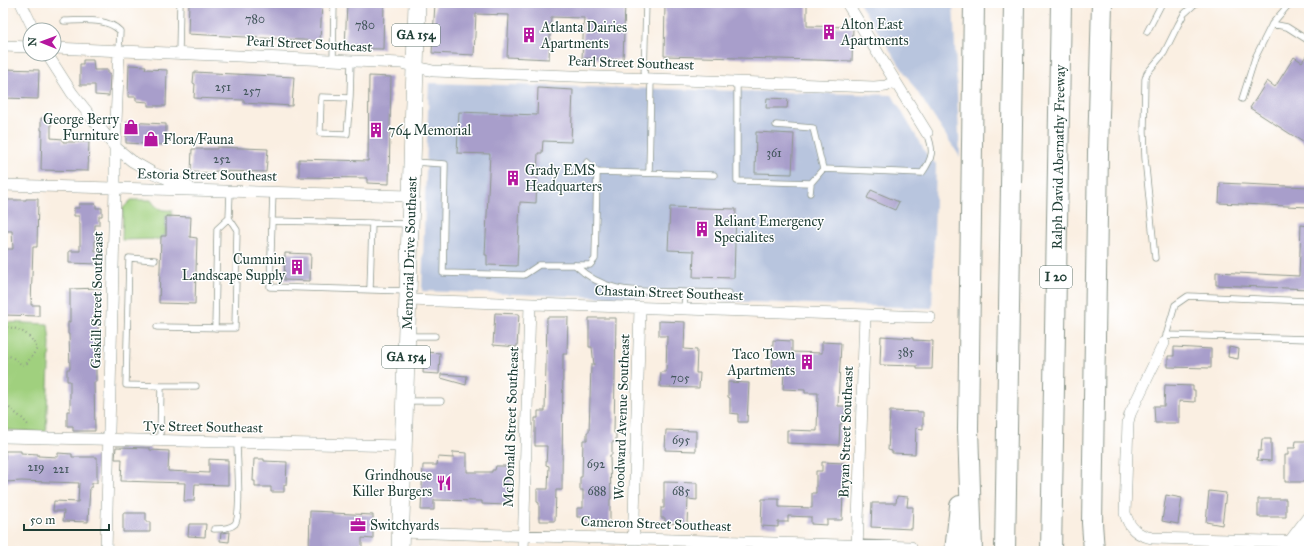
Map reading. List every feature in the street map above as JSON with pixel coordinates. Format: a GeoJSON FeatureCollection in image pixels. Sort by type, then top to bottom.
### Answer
{"type":"FeatureCollection","features":[{"type":"Feature","properties":{"kind":"highway"},"geometry":{"type":"LineString","coordinates":[[1005,551],[1014,3]]}},
{"type":"Feature","properties":{"kind":"highway","name":"Ralph David Abernathy Freeway"},"geometry":{"type":"LineString","coordinates":[[1051,551],[1061,3]]}},
{"type":"Feature","properties":{"kind":"highway"},"geometry":{"type":"LineString","coordinates":[[1094,551],[1092,523],[1101,3]]}},
{"type":"Feature","properties":{"kind":"highway"},"geometry":{"type":"LineString","coordinates":[[972,551],[968,428],[974,7]]}},
{"type":"Feature","properties":{"kind":"highway"},"geometry":{"type":"LineString","coordinates":[[956,551],[968,428]]}},
{"type":"Feature","properties":{"kind":"highway"},"geometry":{"type":"LineString","coordinates":[[1089,551],[1092,523]]}},
{"type":"Feature","properties":{"kind":"main road","name":"Memorial Drive Southeast"},"geometry":{"type":"LineString","coordinates":[[400,551],[417,3]]}},
{"type":"Feature","properties":{"kind":"street"},"geometry":{"type":"LineString","coordinates":[[21,3],[30,22]]}},
{"type":"Feature","properties":{"kind":"street"},"geometry":{"type":"LineString","coordinates":[[847,3],[927,134]]}},
{"type":"Feature","properties":{"kind":"street"},"geometry":{"type":"LineString","coordinates":[[3,46],[22,47]]}},
{"type":"Feature","properties":{"kind":"street","name":"Pearl Street Southeast"},"geometry":{"type":"LineString","coordinates":[[62,48],[401,63],[433,71],[874,87],[886,86],[895,80]]}},
{"type":"Feature","properties":{"kind":"street","name":"Gaskill Street Southeast"},"geometry":{"type":"LineString","coordinates":[[106,551],[115,147],[119,50]]}},
{"type":"Feature","properties":{"kind":"street"},"geometry":{"type":"LineString","coordinates":[[52,62],[72,93],[115,147],[132,161],[153,173],[198,190]]}},
{"type":"Feature","properties":{"kind":"street","name":"Estoria Street Southeast"},"geometry":{"type":"LineString","coordinates":[[3,185],[411,196]]}},
{"type":"Feature","properties":{"kind":"street","name":"Chastain Street Southeast"},"geometry":{"type":"LineString","coordinates":[[408,295],[530,304],[930,317]]}},
{"type":"Feature","properties":{"kind":"street","name":"McDonald Street Southeast"},"geometry":{"type":"LineString","coordinates":[[523,551],[530,304]]}},
{"type":"Feature","properties":{"kind":"street","name":"Woodward Avenue Southeast"},"geometry":{"type":"LineString","coordinates":[[633,551],[640,308]]}},
{"type":"Feature","properties":{"kind":"street","name":"Bryan Street Southeast"},"geometry":{"type":"LineString","coordinates":[[857,548],[865,315]]}},
{"type":"Feature","properties":{"kind":"street"},"geometry":{"type":"LineString","coordinates":[[1165,339],[1130,414],[1128,422],[1125,513],[1126,519],[1134,531],[1145,537],[1152,538],[1288,546],[1309,542]]}},
{"type":"Feature","properties":{"kind":"street","name":"Tye Street Southeast"},"geometry":{"type":"LineString","coordinates":[[3,437],[403,446]]}},
{"type":"Feature","properties":{"kind":"street"},"geometry":{"type":"LineString","coordinates":[[1288,546],[1309,519]]}},
{"type":"Feature","properties":{"kind":"street","name":"Cameron Street Southeast"},"geometry":{"type":"LineString","coordinates":[[400,532],[633,539],[746,546],[857,548],[911,547]]}},
{"type":"Feature","properties":{"kind":"lane"},"geometry":{"type":"LineString","coordinates":[[178,53],[180,3]]}},
{"type":"Feature","properties":{"kind":"lane"},"geometry":{"type":"LineString","coordinates":[[333,60],[334,3]]}},
{"type":"Feature","properties":{"kind":"lane"},"geometry":{"type":"LineString","coordinates":[[646,3],[649,173]]}},
{"type":"Feature","properties":{"kind":"lane"},"geometry":{"type":"LineString","coordinates":[[1147,32],[1162,3]]}},
{"type":"Feature","properties":{"kind":"lane"},"geometry":{"type":"LineString","coordinates":[[1155,258],[1145,158],[1145,79],[1164,53],[1184,14],[1196,3]]}},
{"type":"Feature","properties":{"kind":"lane"},"geometry":{"type":"LineString","coordinates":[[1242,99],[1255,58],[1272,24],[1290,3]]}},
{"type":"Feature","properties":{"kind":"lane"},"geometry":{"type":"LineString","coordinates":[[64,21],[103,22],[115,26],[120,31],[119,50]]}},
{"type":"Feature","properties":{"kind":"lane"},"geometry":{"type":"LineString","coordinates":[[1272,24],[1287,27],[1309,41]]}},
{"type":"Feature","properties":{"kind":"lane"},"geometry":{"type":"LineString","coordinates":[[350,98],[321,97],[320,133],[347,134],[350,98],[351,61]]}},
{"type":"Feature","properties":{"kind":"lane"},"geometry":{"type":"LineString","coordinates":[[737,82],[737,181],[811,183]]}},
{"type":"Feature","properties":{"kind":"lane"},"geometry":{"type":"LineString","coordinates":[[776,125],[813,128],[823,169]]}},
{"type":"Feature","properties":{"kind":"lane"},"geometry":{"type":"LineString","coordinates":[[823,169],[922,173],[932,156],[931,143],[927,134]]}},
{"type":"Feature","properties":{"kind":"lane"},"geometry":{"type":"LineString","coordinates":[[412,162],[445,164],[443,273],[524,275],[539,264],[590,265],[595,258],[597,172]]}},
{"type":"Feature","properties":{"kind":"lane"},"geometry":{"type":"LineString","coordinates":[[587,162],[597,172],[714,175]]}},
{"type":"Feature","properties":{"kind":"lane"},"geometry":{"type":"LineString","coordinates":[[810,194],[811,183],[823,169]]}},
{"type":"Feature","properties":{"kind":"lane"},"geometry":{"type":"LineString","coordinates":[[215,328],[217,229],[228,218],[230,192]]}},
{"type":"Feature","properties":{"kind":"lane"},"geometry":{"type":"LineString","coordinates":[[273,192],[270,287],[370,289],[408,295]]}},
{"type":"Feature","properties":{"kind":"lane"},"geometry":{"type":"LineString","coordinates":[[157,327],[235,328],[237,230],[228,218]]}},
{"type":"Feature","properties":{"kind":"lane"},"geometry":{"type":"LineString","coordinates":[[272,221],[410,224]]}},
{"type":"Feature","properties":{"kind":"lane"},"geometry":{"type":"LineString","coordinates":[[370,289],[372,223]]}},
{"type":"Feature","properties":{"kind":"lane"},"geometry":{"type":"LineString","coordinates":[[155,260],[129,258],[126,385],[196,386]]}},
{"type":"Feature","properties":{"kind":"lane"},"geometry":{"type":"LineString","coordinates":[[574,265],[584,274],[600,283],[619,290],[729,294]]}},
{"type":"Feature","properties":{"kind":"lane"},"geometry":{"type":"LineString","coordinates":[[684,309],[685,292]]}},
{"type":"Feature","properties":{"kind":"lane"},"geometry":{"type":"LineString","coordinates":[[1309,301],[1188,296],[1175,305],[1165,339],[1309,339]]}},
{"type":"Feature","properties":{"kind":"lane"},"geometry":{"type":"LineString","coordinates":[[406,336],[435,336]]}},
{"type":"Feature","properties":{"kind":"lane"},"geometry":{"type":"LineString","coordinates":[[160,441],[161,386]]}},
{"type":"Feature","properties":{"kind":"lane"},"geometry":{"type":"LineString","coordinates":[[404,401],[441,401]]}},
{"type":"Feature","properties":{"kind":"lane"},"geometry":{"type":"LineString","coordinates":[[214,529],[232,526],[236,523],[238,518],[237,443]]}},
{"type":"Feature","properties":{"kind":"path"},"geometry":{"type":"LineString","coordinates":[[3,327],[24,331],[37,349],[24,365],[20,364],[14,358],[9,356],[3,359]]}},
{"type":"Feature","properties":{"kind":"path"},"geometry":{"type":"LineString","coordinates":[[3,403],[23,419],[31,428]]}},
{"type":"Feature","properties":{"kind":"shaded area"},"geometry":{"type":"Polygon","coordinates":[[[859,3],[953,3],[960,157],[859,3]]]}},
{"type":"Feature","properties":{"kind":"shaded area"},"geometry":{"type":"Polygon","coordinates":[[[429,83],[892,95],[927,155],[936,164],[932,308],[422,291],[429,83]]]}},
{"type":"Feature","properties":{"kind":"green space"},"geometry":{"type":"Polygon","coordinates":[[[131,200],[151,200],[155,206],[160,209],[172,210],[172,216],[166,216],[165,236],[161,236],[161,239],[122,240],[123,208],[131,200]]]}},
{"type":"Feature","properties":{"kind":"green space"},"geometry":{"type":"Polygon","coordinates":[[[3,322],[48,324],[50,343],[46,432],[3,430],[3,322]]]}},
{"type":"Feature","properties":{"kind":"building"},"geometry":{"type":"Polygon","coordinates":[[[189,3],[322,3],[320,41],[188,34],[189,3]]]}},
{"type":"Feature","properties":{"kind":"building"},"geometry":{"type":"Polygon","coordinates":[[[347,3],[384,3],[383,49],[345,48],[347,3]]]}},
{"type":"Feature","properties":{"kind":"building","name":"Atlanta Dairies Apartments"},"geometry":{"type":"Polygon","coordinates":[[[435,3],[625,3],[623,60],[582,58],[584,18],[551,17],[549,59],[507,57],[509,15],[476,14],[474,55],[432,53],[435,3]]]}},
{"type":"Feature","properties":{"kind":"building"},"geometry":{"type":"Polygon","coordinates":[[[665,3],[807,3],[807,26],[853,27],[852,61],[664,56],[665,3]]]}},
{"type":"Feature","properties":{"kind":"building"},"geometry":{"type":"Polygon","coordinates":[[[1309,51],[1309,146],[1250,108],[1267,81],[1275,87],[1294,57],[1302,62],[1309,51]]]}},
{"type":"Feature","properties":{"kind":"building"},"geometry":{"type":"Polygon","coordinates":[[[83,60],[93,60],[94,70],[108,70],[108,74],[110,74],[109,96],[95,95],[95,85],[80,85],[80,64],[83,64],[83,60]]]}},
{"type":"Feature","properties":{"kind":"building"},"geometry":{"type":"Polygon","coordinates":[[[129,65],[146,66],[145,69],[167,70],[166,106],[148,106],[148,102],[136,101],[136,97],[128,97],[129,65]]]}},
{"type":"Feature","properties":{"kind":"building"},"geometry":{"type":"Polygon","coordinates":[[[3,69],[39,70],[38,99],[3,98],[3,69]]]}},
{"type":"Feature","properties":{"kind":"building"},"geometry":{"type":"Polygon","coordinates":[[[194,72],[294,77],[292,106],[244,103],[244,100],[194,98],[194,72]]]}},
{"type":"Feature","properties":{"kind":"building","name":"764 Memorial"},"geometry":{"type":"Polygon","coordinates":[[[369,76],[391,77],[389,184],[367,183],[367,178],[299,177],[299,159],[368,161],[369,76]]]}},
{"type":"Feature","properties":{"kind":"building","name":"Grady EMS Headquarters"},"geometry":{"type":"Polygon","coordinates":[[[538,88],[573,90],[571,142],[543,141],[542,153],[538,153],[536,203],[520,202],[517,266],[487,265],[487,255],[485,255],[490,154],[457,153],[459,112],[537,115],[538,88]]]}},
{"type":"Feature","properties":{"kind":"building"},"geometry":{"type":"Polygon","coordinates":[[[767,98],[788,99],[787,108],[766,108],[767,98]]]}},
{"type":"Feature","properties":{"kind":"building"},"geometry":{"type":"Polygon","coordinates":[[[41,118],[51,118],[51,138],[63,139],[63,142],[89,142],[88,171],[41,170],[41,118]]]}},
{"type":"Feature","properties":{"kind":"building"},"geometry":{"type":"Polygon","coordinates":[[[126,122],[166,124],[166,145],[126,143],[126,122]]]}},
{"type":"Feature","properties":{"kind":"building"},"geometry":{"type":"Polygon","coordinates":[[[756,132],[794,134],[792,174],[755,173],[756,132]]]}},
{"type":"Feature","properties":{"kind":"building"},"geometry":{"type":"Polygon","coordinates":[[[217,147],[268,149],[266,172],[191,172],[192,149],[217,149],[217,147]]]}},
{"type":"Feature","properties":{"kind":"building"},"geometry":{"type":"Polygon","coordinates":[[[1220,183],[1309,187],[1309,207],[1219,203],[1220,183]]]}},
{"type":"Feature","properties":{"kind":"building"},"geometry":{"type":"Polygon","coordinates":[[[871,190],[899,202],[895,210],[867,198],[871,190]]]}},
{"type":"Feature","properties":{"kind":"building"},"geometry":{"type":"Polygon","coordinates":[[[38,199],[37,247],[33,247],[31,305],[39,305],[39,316],[3,315],[4,249],[13,249],[12,231],[3,231],[3,200],[38,199]]]}},
{"type":"Feature","properties":{"kind":"building"},"geometry":{"type":"Polygon","coordinates":[[[79,204],[96,204],[96,208],[102,208],[102,216],[99,216],[99,225],[95,225],[95,251],[100,251],[99,264],[69,263],[69,251],[80,251],[79,216],[74,216],[74,208],[79,208],[79,204]]]}},
{"type":"Feature","properties":{"kind":"building","name":"Reliant Emergency Specialites"},"geometry":{"type":"Polygon","coordinates":[[[670,207],[736,209],[734,278],[693,277],[694,251],[668,250],[670,207]]]}},
{"type":"Feature","properties":{"kind":"building"},"geometry":{"type":"Polygon","coordinates":[[[166,216],[191,217],[190,237],[197,238],[195,304],[159,303],[161,236],[166,236],[166,216]]]}},
{"type":"Feature","properties":{"kind":"building"},"geometry":{"type":"Polygon","coordinates":[[[1301,225],[1309,226],[1309,289],[1216,285],[1216,272],[1299,276],[1301,225]]]}},
{"type":"Feature","properties":{"kind":"building","name":"Cummin Landscape Supply"},"geometry":{"type":"Polygon","coordinates":[[[285,253],[311,254],[310,281],[284,280],[285,253]]]}},
{"type":"Feature","properties":{"kind":"building"},"geometry":{"type":"Polygon","coordinates":[[[100,288],[100,301],[98,301],[98,361],[96,361],[96,382],[94,382],[95,431],[73,431],[73,426],[67,426],[67,411],[70,411],[70,381],[67,381],[67,369],[70,369],[68,322],[70,322],[70,289],[100,288]]]}},
{"type":"Feature","properties":{"kind":"building"},"geometry":{"type":"Polygon","coordinates":[[[495,313],[519,314],[517,347],[493,345],[495,313]]]}},
{"type":"Feature","properties":{"kind":"building"},"geometry":{"type":"Polygon","coordinates":[[[547,317],[568,317],[567,354],[563,354],[562,490],[556,490],[555,521],[539,521],[537,489],[548,489],[549,466],[546,465],[547,446],[535,446],[535,418],[538,418],[538,411],[545,411],[547,317]]]}},
{"type":"Feature","properties":{"kind":"building"},"geometry":{"type":"Polygon","coordinates":[[[589,318],[616,318],[614,433],[616,433],[616,442],[612,442],[612,455],[610,455],[610,523],[605,524],[591,524],[582,522],[582,517],[577,517],[577,508],[583,508],[583,490],[580,490],[580,477],[582,477],[583,440],[587,440],[587,432],[589,432],[591,365],[594,365],[592,347],[589,347],[589,318]]]}},
{"type":"Feature","properties":{"kind":"building"},"geometry":{"type":"Polygon","coordinates":[[[659,321],[685,322],[684,349],[697,350],[696,373],[700,373],[699,388],[660,387],[661,372],[666,372],[667,336],[659,336],[659,321]]]}},
{"type":"Feature","properties":{"kind":"building"},"geometry":{"type":"Polygon","coordinates":[[[881,336],[933,341],[932,369],[917,369],[917,366],[880,365],[881,336]]]}},
{"type":"Feature","properties":{"kind":"building"},"geometry":{"type":"Polygon","coordinates":[[[773,340],[792,341],[792,352],[822,353],[822,342],[841,343],[838,406],[845,406],[845,417],[842,417],[842,424],[840,424],[839,445],[787,443],[787,430],[817,431],[818,393],[805,393],[805,390],[783,389],[784,372],[772,372],[773,340]]]}},
{"type":"Feature","properties":{"kind":"building"},"geometry":{"type":"Polygon","coordinates":[[[1174,347],[1211,349],[1211,368],[1168,367],[1168,356],[1174,356],[1174,347]]]}},
{"type":"Feature","properties":{"kind":"building"},"geometry":{"type":"Polygon","coordinates":[[[1229,347],[1239,349],[1238,359],[1228,357],[1229,347]]]}},
{"type":"Feature","properties":{"kind":"building"},"geometry":{"type":"Polygon","coordinates":[[[424,352],[440,353],[439,374],[423,373],[424,352]]]}},
{"type":"Feature","properties":{"kind":"building"},"geometry":{"type":"Polygon","coordinates":[[[441,374],[467,376],[466,385],[441,378],[441,374]]]}},
{"type":"Feature","properties":{"kind":"building"},"geometry":{"type":"Polygon","coordinates":[[[728,382],[749,383],[747,422],[738,422],[738,414],[730,413],[728,382]]]}},
{"type":"Feature","properties":{"kind":"building"},"geometry":{"type":"Polygon","coordinates":[[[1165,385],[1193,386],[1193,390],[1195,390],[1195,402],[1179,401],[1179,423],[1155,423],[1154,406],[1164,406],[1165,385]]]}},
{"type":"Feature","properties":{"kind":"building"},"geometry":{"type":"Polygon","coordinates":[[[890,411],[923,412],[923,429],[916,428],[915,454],[892,453],[892,451],[888,450],[890,411]]]}},
{"type":"Feature","properties":{"kind":"building"},"geometry":{"type":"Polygon","coordinates":[[[666,430],[696,431],[696,451],[665,450],[666,430]]]}},
{"type":"Feature","properties":{"kind":"building"},"geometry":{"type":"Polygon","coordinates":[[[1262,439],[1271,439],[1271,461],[1257,460],[1258,451],[1261,451],[1262,439]]]}},
{"type":"Feature","properties":{"kind":"building"},"geometry":{"type":"Polygon","coordinates":[[[1296,441],[1309,441],[1309,482],[1285,482],[1285,455],[1288,455],[1288,448],[1295,448],[1296,441]]]}},
{"type":"Feature","properties":{"kind":"building"},"geometry":{"type":"Polygon","coordinates":[[[116,447],[150,448],[150,450],[169,451],[168,471],[209,473],[209,459],[228,460],[228,485],[195,484],[194,501],[184,501],[185,483],[121,481],[122,459],[115,459],[116,447]]]}},
{"type":"Feature","properties":{"kind":"building"},"geometry":{"type":"Polygon","coordinates":[[[5,451],[21,451],[21,453],[38,454],[38,456],[58,457],[58,453],[72,454],[72,457],[97,457],[97,483],[92,483],[92,487],[90,487],[88,522],[63,521],[64,511],[53,511],[54,501],[78,502],[79,483],[21,481],[6,482],[5,451]]]}},
{"type":"Feature","properties":{"kind":"building"},"geometry":{"type":"Polygon","coordinates":[[[453,452],[467,453],[467,472],[492,472],[492,470],[495,470],[496,466],[511,466],[511,501],[507,501],[507,505],[482,504],[482,501],[434,500],[434,510],[421,510],[423,465],[437,465],[438,457],[453,458],[453,452]]]}},
{"type":"Feature","properties":{"kind":"building"},"geometry":{"type":"Polygon","coordinates":[[[254,459],[287,462],[286,485],[284,485],[284,492],[271,492],[271,487],[255,487],[255,481],[253,481],[254,459]]]}},
{"type":"Feature","properties":{"kind":"building"},"geometry":{"type":"Polygon","coordinates":[[[822,462],[844,463],[842,520],[827,520],[827,525],[811,524],[811,517],[788,516],[788,522],[778,522],[778,527],[761,526],[762,499],[779,499],[779,507],[812,508],[812,493],[816,493],[816,471],[822,471],[822,462]]]}},
{"type":"Feature","properties":{"kind":"building"},"geometry":{"type":"Polygon","coordinates":[[[664,482],[697,483],[697,500],[688,499],[687,524],[665,523],[665,518],[661,518],[661,508],[664,508],[664,482]]]}},
{"type":"Feature","properties":{"kind":"building"},"geometry":{"type":"Polygon","coordinates":[[[1209,491],[1226,493],[1222,525],[1206,522],[1209,491]]]}},
{"type":"Feature","properties":{"kind":"building"},"geometry":{"type":"Polygon","coordinates":[[[1166,495],[1182,498],[1178,524],[1162,521],[1166,495]]]}},
{"type":"Feature","properties":{"kind":"building"},"geometry":{"type":"Polygon","coordinates":[[[897,496],[908,497],[907,507],[913,507],[912,529],[871,527],[872,503],[896,503],[897,496]]]}},
{"type":"Feature","properties":{"kind":"building"},"geometry":{"type":"Polygon","coordinates":[[[1258,499],[1286,499],[1286,517],[1258,517],[1258,499]]]}},
{"type":"Feature","properties":{"kind":"building","name":"Switchyards"},"geometry":{"type":"Polygon","coordinates":[[[310,511],[373,515],[373,539],[362,538],[362,551],[309,551],[310,511]]]}},
{"type":"Feature","properties":{"kind":"building"},"geometry":{"type":"Polygon","coordinates":[[[123,513],[146,513],[146,522],[150,522],[150,532],[123,532],[123,513]]]}},
{"type":"Feature","properties":{"kind":"building"},"geometry":{"type":"Polygon","coordinates":[[[189,524],[206,524],[205,537],[188,536],[189,524]]]}},
{"type":"Feature","properties":{"kind":"building"},"geometry":{"type":"Polygon","coordinates":[[[230,532],[229,542],[220,541],[221,533],[230,532]]]}},
{"type":"Feature","properties":{"kind":"place","name":"Alton East Apartments"},"geometry":{"type":"Point","coordinates":[829,32]}},
{"type":"Feature","properties":{"kind":"place","name":"Atlanta Dairies Apartments"},"geometry":{"type":"Point","coordinates":[529,35]}},
{"type":"Feature","properties":{"kind":"place","name":"George Berry Furniture"},"geometry":{"type":"Point","coordinates":[131,127]}},
{"type":"Feature","properties":{"kind":"place","name":"764 Memorial"},"geometry":{"type":"Point","coordinates":[376,130]}},
{"type":"Feature","properties":{"kind":"place","name":"Flora/Fauna"},"geometry":{"type":"Point","coordinates":[151,139]}},
{"type":"Feature","properties":{"kind":"place","name":"Grady EMS Headquarters"},"geometry":{"type":"Point","coordinates":[513,178]}},
{"type":"Feature","properties":{"kind":"place","name":"Reliant Emergency Specialites"},"geometry":{"type":"Point","coordinates":[702,229]}},
{"type":"Feature","properties":{"kind":"place","name":"Cummin Landscape Supply"},"geometry":{"type":"Point","coordinates":[297,267]}},
{"type":"Feature","properties":{"kind":"place","name":"Taco Town Apartments"},"geometry":{"type":"Point","coordinates":[807,362]}},
{"type":"Feature","properties":{"kind":"place","name":"Grindhouse Killer Burgers"},"geometry":{"type":"Point","coordinates":[444,483]}},
{"type":"Feature","properties":{"kind":"place","name":"Switchyards"},"geometry":{"type":"Point","coordinates":[358,525]}}]}
